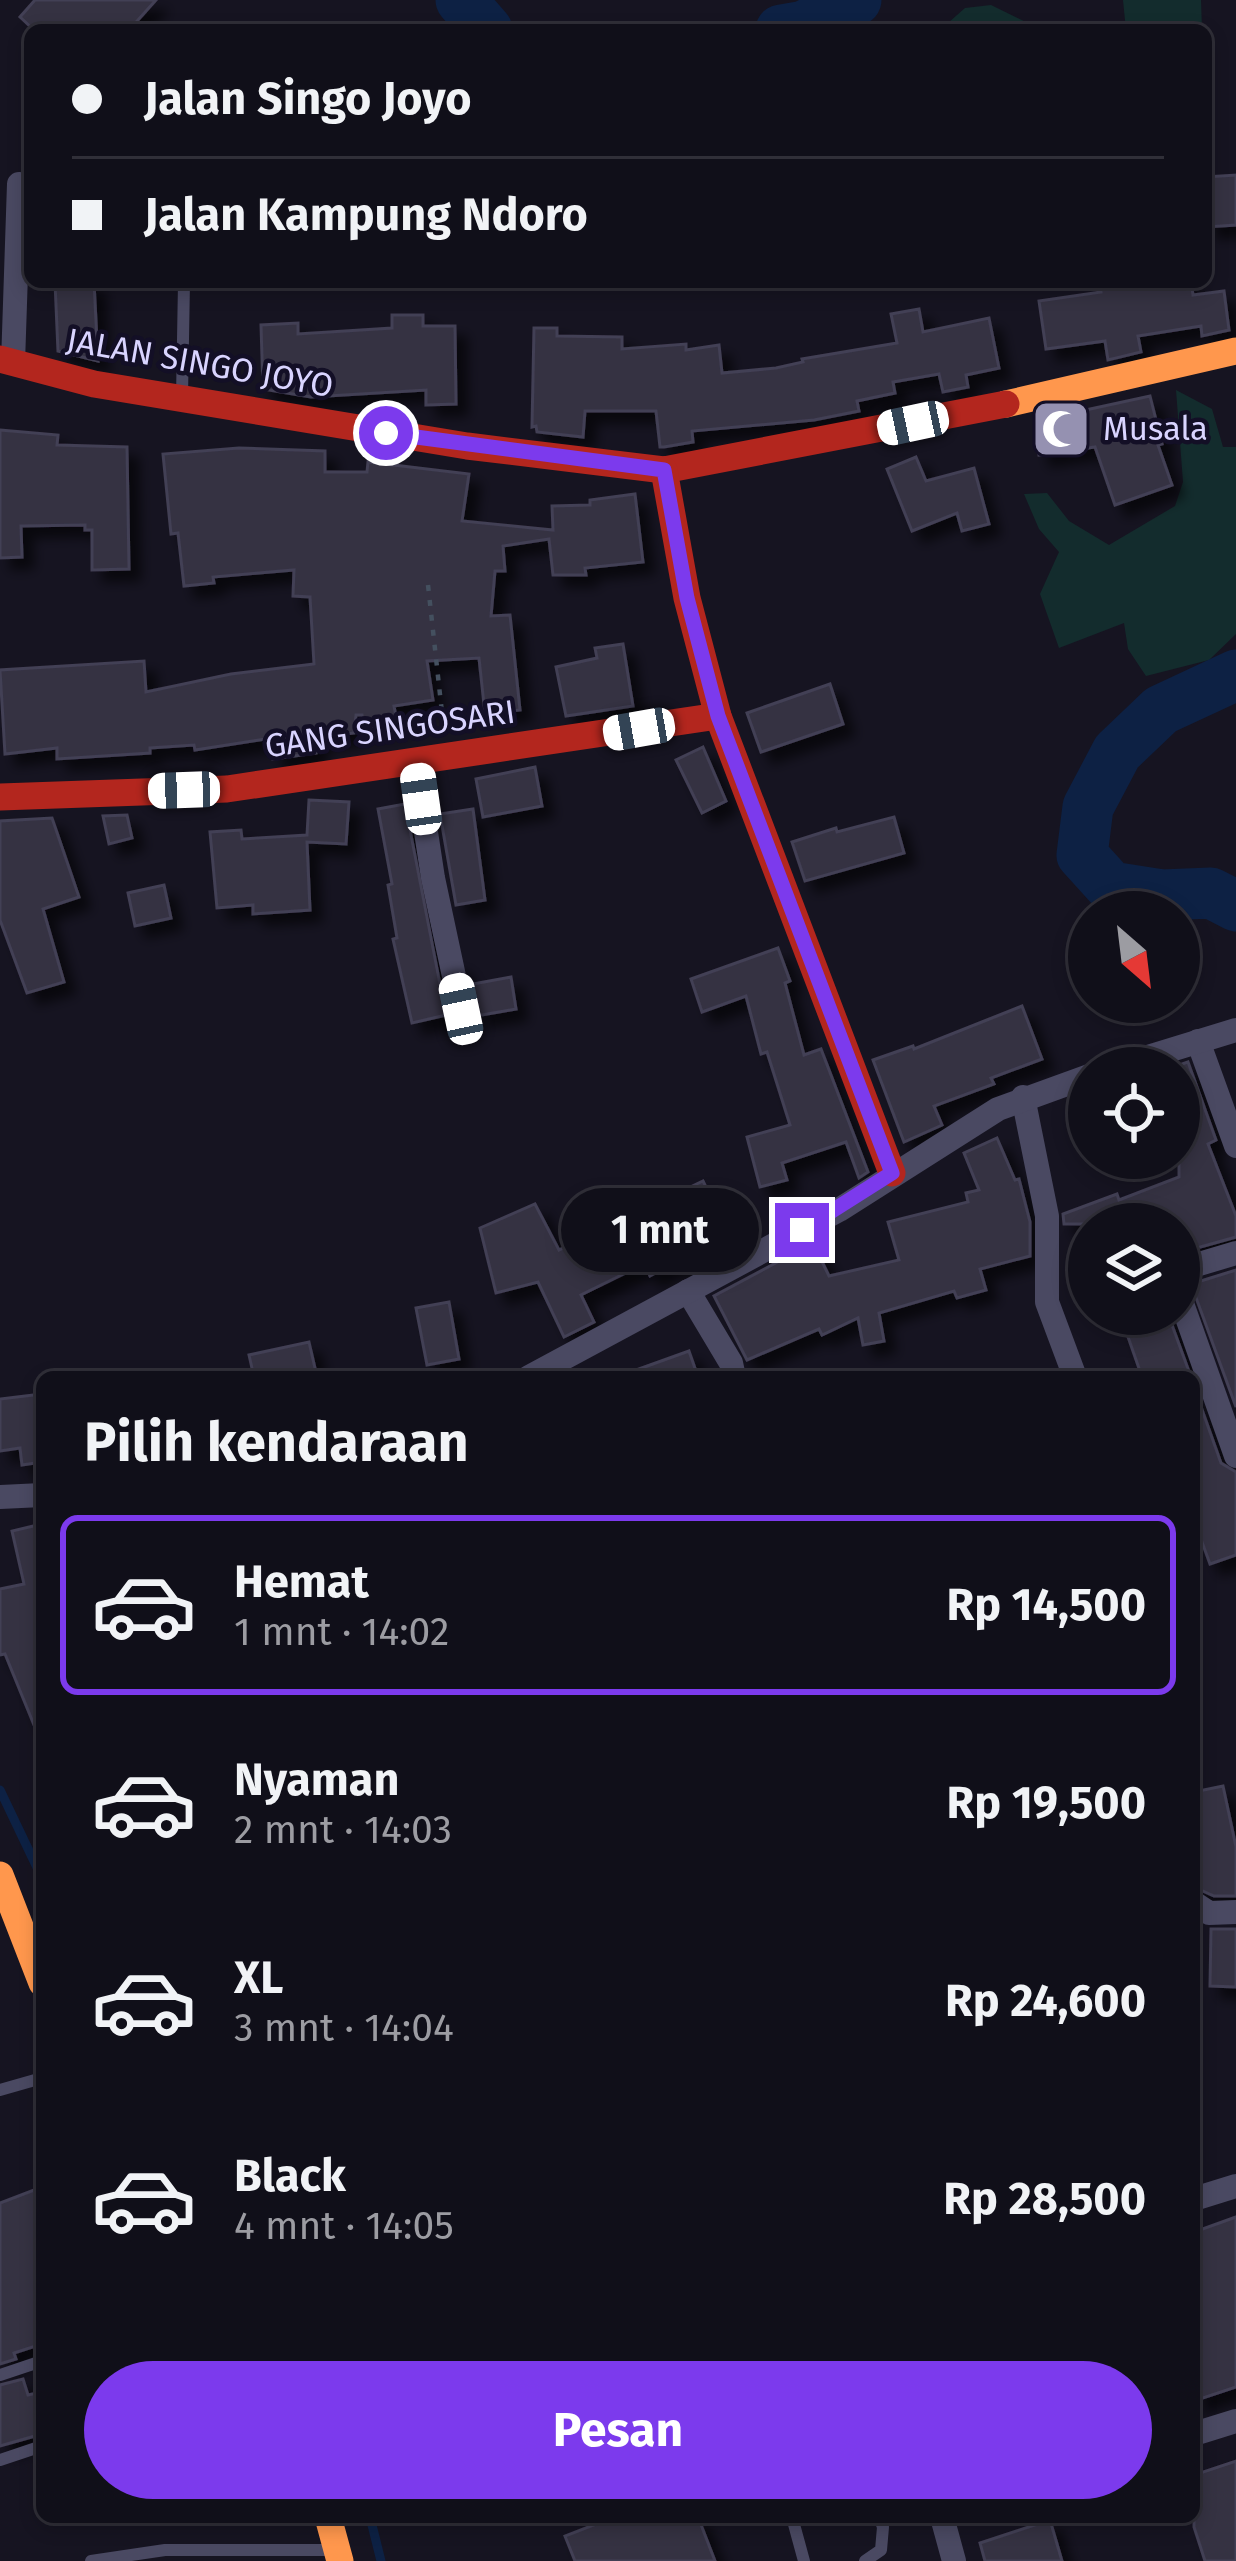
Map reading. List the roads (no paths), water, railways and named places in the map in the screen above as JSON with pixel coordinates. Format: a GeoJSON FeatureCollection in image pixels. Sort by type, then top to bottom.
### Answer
{"type":"FeatureCollection","features":[{"type":"Feature","properties":{"kind":"street"},"geometry":{"type":"LineString","coordinates":[[6,361],[19,184]]}},
{"type":"Feature","properties":{"kind":"street","name":"JALAN SINGO JOYO"},"geometry":{"type":"LineString","coordinates":[[6,361],[94,383],[467,446],[664,470],[1096,386],[1236,351]]}},
{"type":"Feature","properties":{"kind":"street"},"geometry":{"type":"LineString","coordinates":[[664,470],[687,598],[718,716],[892,1173]]}},
{"type":"Feature","properties":{"kind":"street","name":"GANG SINGOSARI"},"geometry":{"type":"LineString","coordinates":[[0,797],[227,789],[718,716]]}},
{"type":"Feature","properties":{"kind":"street"},"geometry":{"type":"LineString","coordinates":[[416,760],[433,878],[461,1009]]}},
{"type":"Feature","properties":{"kind":"street"},"geometry":{"type":"LineString","coordinates":[[1181,1047],[1236,1030]]}},
{"type":"Feature","properties":{"kind":"street"},"geometry":{"type":"LineString","coordinates":[[1198,1042],[1236,1146]]}},
{"type":"Feature","properties":{"kind":"street"},"geometry":{"type":"LineString","coordinates":[[540,1371],[839,1210],[998,1109],[1068,1083]]}},
{"type":"Feature","properties":{"kind":"street"},"geometry":{"type":"LineString","coordinates":[[1023,1097],[1049,1235],[1047,1302],[1073,1371]]}},
{"type":"Feature","properties":{"kind":"street"},"geometry":{"type":"LineString","coordinates":[[1200,1263],[1236,1252]]}},
{"type":"Feature","properties":{"kind":"street"},"geometry":{"type":"LineString","coordinates":[[688,1291],[733,1371]]}},
{"type":"Feature","properties":{"kind":"street"},"geometry":{"type":"LineString","coordinates":[[1193,1335],[1236,1456]]}},
{"type":"Feature","properties":{"kind":"street"},"geometry":{"type":"LineString","coordinates":[[0,1497],[36,1495]]}},
{"type":"Feature","properties":{"kind":"street"},"geometry":{"type":"LineString","coordinates":[[0,1875],[36,1962]]}},
{"type":"Feature","properties":{"kind":"street"},"geometry":{"type":"LineString","coordinates":[[1200,1908],[1209,1913],[1236,1912]]}},
{"type":"Feature","properties":{"kind":"street"},"geometry":{"type":"LineString","coordinates":[[1200,2197],[1236,2186]]}},
{"type":"Feature","properties":{"kind":"street"},"geometry":{"type":"LineString","coordinates":[[1200,2432],[1236,2421]]}},
{"type":"Feature","properties":{"kind":"street"},"geometry":{"type":"LineString","coordinates":[[330,2523],[339,2556]]}},
{"type":"Feature","properties":{"kind":"street"},"geometry":{"type":"LineString","coordinates":[[944,2523],[954,2561]]}},
{"type":"Feature","properties":{"kind":"lane"},"geometry":{"type":"LineString","coordinates":[[182,398],[184,288]]}},
{"type":"Feature","properties":{"kind":"lane"},"geometry":{"type":"LineString","coordinates":[[0,2090],[36,2080]]}},
{"type":"Feature","properties":{"kind":"lane"},"geometry":{"type":"LineString","coordinates":[[0,2375],[36,2363]]}},
{"type":"Feature","properties":{"kind":"lane"},"geometry":{"type":"LineString","coordinates":[[0,2460],[36,2448]]}},
{"type":"Feature","properties":{"kind":"lane"},"geometry":{"type":"LineString","coordinates":[[794,2523],[804,2561]]}},
{"type":"Feature","properties":{"kind":"lane"},"geometry":{"type":"LineString","coordinates":[[865,2561],[881,2550],[881,2523]]}},
{"type":"Feature","properties":{"kind":"lane"},"geometry":{"type":"LineString","coordinates":[[91,2561],[165,2550],[339,2556]]}},
{"type":"Feature","properties":{"kind":"waterway"},"geometry":{"type":"LineString","coordinates":[[461,0],[482,24]]}},
{"type":"Feature","properties":{"kind":"waterway"},"geometry":{"type":"LineString","coordinates":[[808,24],[856,0]]}},
{"type":"Feature","properties":{"kind":"waterway"},"geometry":{"type":"LineString","coordinates":[[1236,675],[1161,710],[1117,752],[1088,807],[1082,855],[1111,887],[1162,895],[1211,893],[1236,906]]}},
{"type":"Feature","properties":{"kind":"waterway"},"geometry":{"type":"LineString","coordinates":[[0,1790],[36,1865]]}},
{"type":"Feature","properties":{"kind":"waterway"},"geometry":{"type":"LineString","coordinates":[[372,2523],[381,2561]]}},
{"type":"Feature","properties":{"kind":"place","name":"Musala"},"geometry":{"type":"Point","coordinates":[1061,429]}}]}
